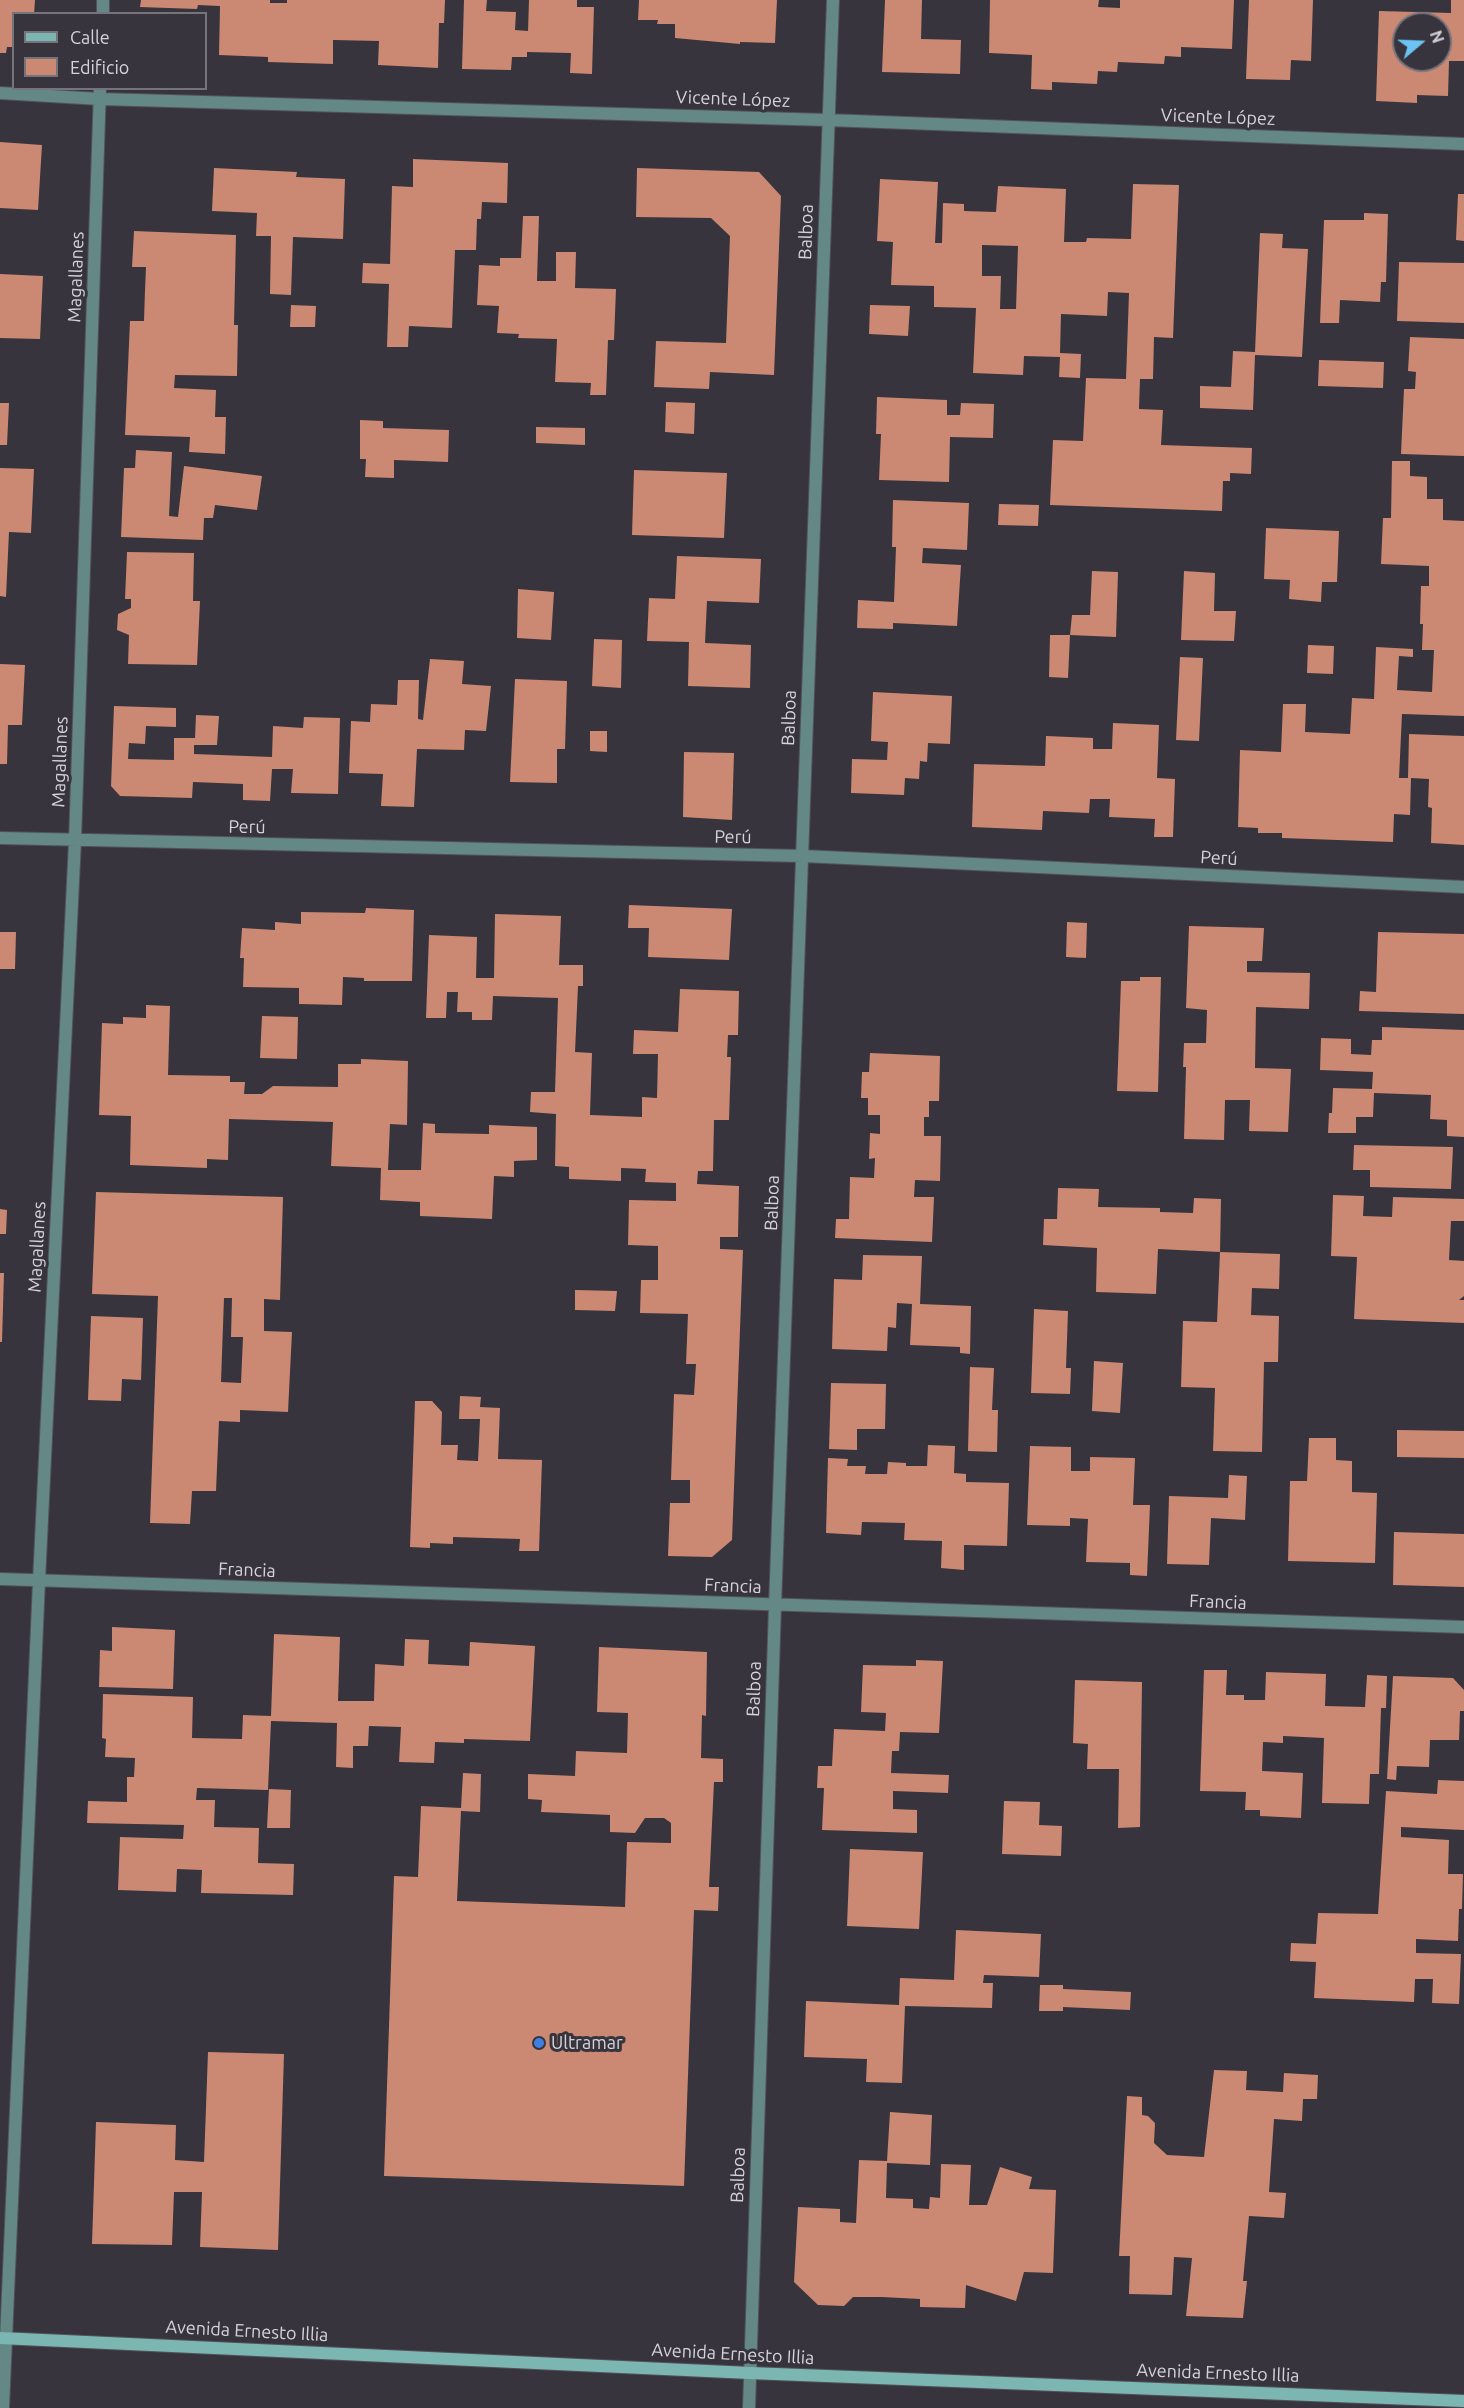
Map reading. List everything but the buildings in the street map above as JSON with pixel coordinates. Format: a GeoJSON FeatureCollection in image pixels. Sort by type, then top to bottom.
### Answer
{"type":"FeatureCollection","features":[{"type":"Feature","properties":{"kind":"main road","name":"Avenida Ernesto Illia"},"geometry":{"type":"LineString","coordinates":[[3,2338],[750,2373],[1464,2400]]}},
{"type":"Feature","properties":{"kind":"street","name":"Balboa"},"geometry":{"type":"LineString","coordinates":[[749,2408],[774,1606],[833,0]]}},
{"type":"Feature","properties":{"kind":"street","name":"Vicente López"},"geometry":{"type":"LineString","coordinates":[[0,93],[100,94],[1464,144]]}},
{"type":"Feature","properties":{"kind":"street","name":"Magallanes"},"geometry":{"type":"LineString","coordinates":[[3,2408],[3,2338],[75,841],[100,94]]}},
{"type":"Feature","properties":{"kind":"street","name":"Perú"},"geometry":{"type":"LineString","coordinates":[[0,838],[802,856],[1464,887]]}},
{"type":"Feature","properties":{"kind":"street","name":"Francia"},"geometry":{"type":"LineString","coordinates":[[0,1579],[1464,1627]]}},
{"type":"Feature","properties":{"kind":"place","name":"Ultramar"},"geometry":{"type":"Point","coordinates":[539,2043]}}]}
